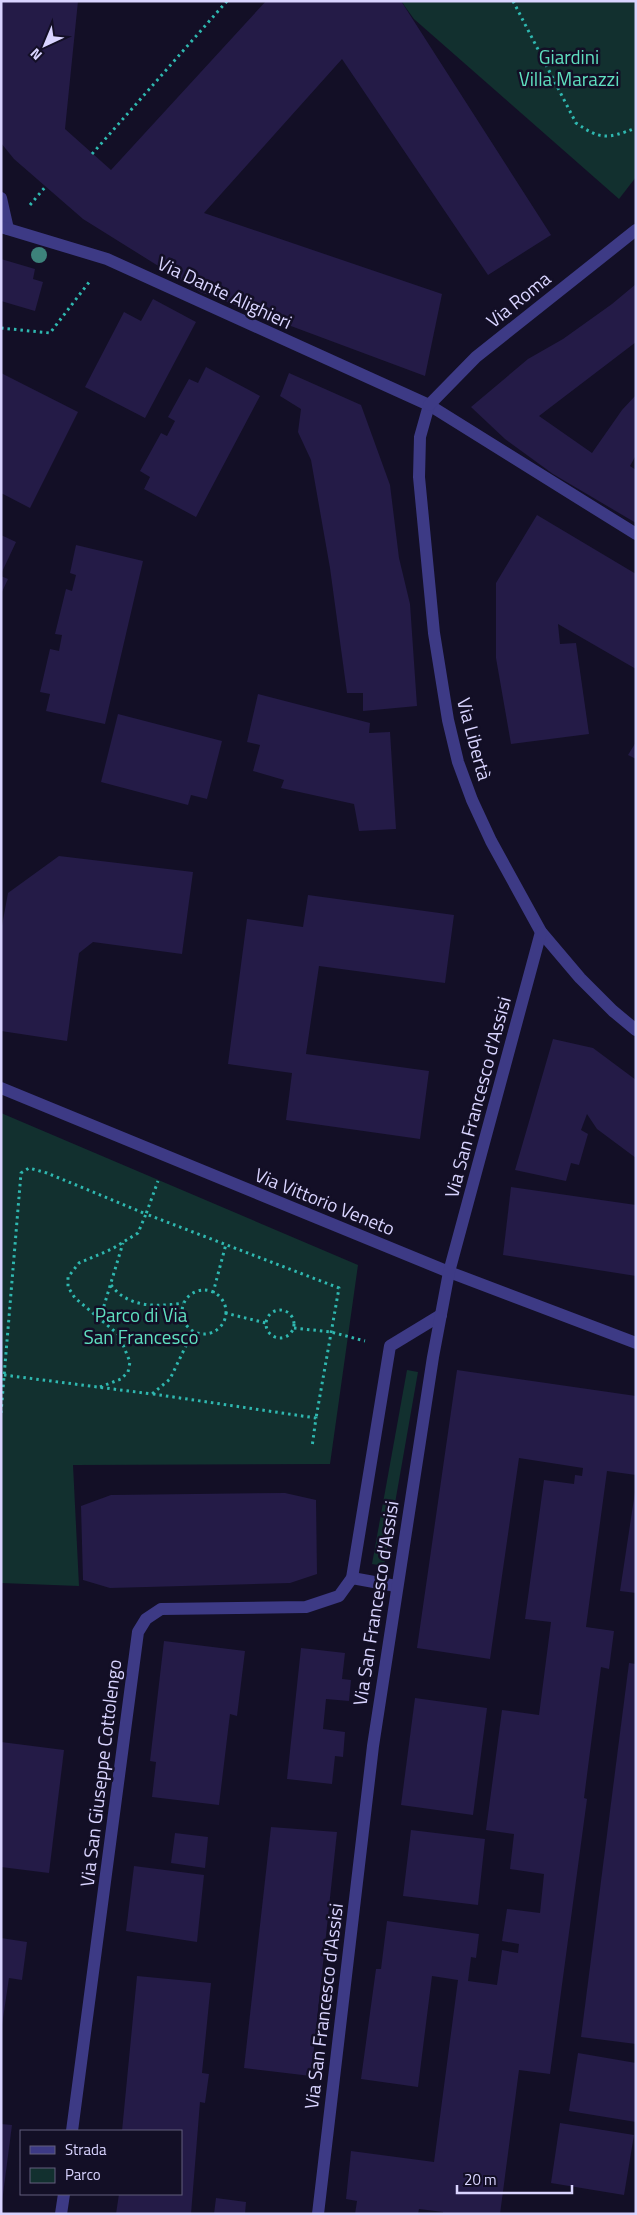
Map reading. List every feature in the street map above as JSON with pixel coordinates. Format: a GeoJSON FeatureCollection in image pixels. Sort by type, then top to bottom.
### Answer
{"type":"FeatureCollection","features":[{"type":"Feature","properties":{"kind":"street"},"geometry":{"type":"LineString","coordinates":[[1,198],[5,228]]}},
{"type":"Feature","properties":{"kind":"street","name":"Via Dante Alighieri"},"geometry":{"type":"LineString","coordinates":[[5,228],[107,259],[428,404],[636,534]]}},
{"type":"Feature","properties":{"kind":"street","name":"Via Roma"},"geometry":{"type":"LineString","coordinates":[[428,404],[476,357],[636,230]]}},
{"type":"Feature","properties":{"kind":"street","name":"Via Libertà"},"geometry":{"type":"LineString","coordinates":[[428,404],[420,437],[419,477],[434,633],[448,720],[458,762],[472,800],[491,841],[541,932],[612,1011],[636,1030]]}},
{"type":"Feature","properties":{"kind":"street","name":"Via San Francesco d'Assisi"},"geometry":{"type":"LineString","coordinates":[[318,2214],[372,1756],[396,1586],[441,1315],[449,1272],[541,932]]}},
{"type":"Feature","properties":{"kind":"street","name":"Via Vittorio Veneto"},"geometry":{"type":"LineString","coordinates":[[1,1088],[449,1272],[636,1343]]}},
{"type":"Feature","properties":{"kind":"street"},"geometry":{"type":"LineString","coordinates":[[390,1346],[441,1315]]}},
{"type":"Feature","properties":{"kind":"street","name":"Via San Francesco d'Assisi"},"geometry":{"type":"LineString","coordinates":[[339,1596],[352,1578],[390,1346]]}},
{"type":"Feature","properties":{"kind":"street"},"geometry":{"type":"LineString","coordinates":[[352,1578],[396,1586]]}},
{"type":"Feature","properties":{"kind":"street","name":"Via San Giuseppe Cottolengo"},"geometry":{"type":"LineString","coordinates":[[72,2130],[138,1632],[146,1619],[161,1609],[306,1607],[339,1596]]}},
{"type":"Feature","properties":{"kind":"street"},"geometry":{"type":"LineString","coordinates":[[61,2214],[64,2195]]}},
{"type":"Feature","properties":{"kind":"path"},"geometry":{"type":"LineString","coordinates":[[92,154],[226,1]]}},
{"type":"Feature","properties":{"kind":"path"},"geometry":{"type":"LineString","coordinates":[[513,1],[576,123],[594,136],[615,136],[636,128]]}},
{"type":"Feature","properties":{"kind":"path"},"geometry":{"type":"LineString","coordinates":[[1,328],[50,333],[107,259]]}},
{"type":"Feature","properties":{"kind":"path"},"geometry":{"type":"LineString","coordinates":[[100,1387],[121,1379],[128,1372],[130,1362],[119,1335],[75,1298],[68,1287],[68,1276],[79,1263],[112,1249],[138,1233],[167,1156]]}},
{"type":"Feature","properties":{"kind":"path"},"geometry":{"type":"LineString","coordinates":[[1,1413],[20,1173],[29,1168],[47,1173],[146,1214],[339,1288],[330,1332],[312,1447]]}},
{"type":"Feature","properties":{"kind":"path"},"geometry":{"type":"LineString","coordinates":[[100,1319],[123,1242]]}},
{"type":"Feature","properties":{"kind":"path"},"geometry":{"type":"LineString","coordinates":[[213,1293],[226,1244]]}},
{"type":"Feature","properties":{"kind":"path"},"geometry":{"type":"LineString","coordinates":[[110,1284],[115,1291],[134,1303],[162,1306],[183,1303]]}},
{"type":"Feature","properties":{"kind":"path"},"geometry":{"type":"LineString","coordinates":[[198,1290],[206,1290],[218,1294],[225,1305],[224,1321],[217,1329],[208,1333],[193,1330],[182,1316],[183,1303],[189,1295],[198,1290]]}},
{"type":"Feature","properties":{"kind":"path"},"geometry":{"type":"LineString","coordinates":[[285,1310],[290,1313],[294,1320],[294,1328],[285,1337],[277,1337],[270,1333],[266,1323],[273,1311],[285,1310]]}},
{"type":"Feature","properties":{"kind":"path"},"geometry":{"type":"LineString","coordinates":[[225,1313],[266,1323]]}},
{"type":"Feature","properties":{"kind":"path"},"geometry":{"type":"LineString","coordinates":[[294,1328],[330,1332],[390,1346]]}},
{"type":"Feature","properties":{"kind":"path"},"geometry":{"type":"LineString","coordinates":[[152,1394],[170,1379],[193,1330]]}},
{"type":"Feature","properties":{"kind":"path"},"geometry":{"type":"LineString","coordinates":[[4,1375],[316,1418]]}},
{"type":"Feature","properties":{"kind":"green space","name":"Giardini Villa Marazzi"},"geometry":{"type":"Polygon","coordinates":[[[401,1],[636,1],[636,177],[619,199],[414,19],[401,1]]]}},
{"type":"Feature","properties":{"kind":"green space","name":"Parco di Via San Francesco"},"geometry":{"type":"Polygon","coordinates":[[[1,1113],[358,1265],[330,1464],[73,1465],[79,1586],[1,1583],[1,1113]]]}},
{"type":"Feature","properties":{"kind":"green space"},"geometry":{"type":"Polygon","coordinates":[[[407,1370],[418,1372],[384,1566],[372,1564],[407,1370]]]}},
{"type":"Feature","properties":{"kind":"building"},"geometry":{"type":"Polygon","coordinates":[[[1,1],[78,1],[65,129],[111,170],[266,1],[401,1],[551,235],[488,275],[342,59],[204,213],[442,294],[425,376],[200,292],[83,219],[14,159],[1,143],[1,1]]]}},
{"type":"Feature","properties":{"kind":"building"},"geometry":{"type":"Polygon","coordinates":[[[1,259],[35,269],[33,279],[43,282],[35,311],[1,301],[1,259]]]}},
{"type":"Feature","properties":{"kind":"building"},"geometry":{"type":"Polygon","coordinates":[[[636,284],[636,342],[539,416],[592,453],[622,410],[636,395],[636,455],[630,466],[636,470],[636,523],[553,474],[505,439],[471,407],[528,359],[563,339],[612,304],[636,284]]]}},
{"type":"Feature","properties":{"kind":"building"},"geometry":{"type":"Polygon","coordinates":[[[153,299],[196,322],[145,418],[85,387],[124,312],[141,321],[153,299]]]}},
{"type":"Feature","properties":{"kind":"building"},"geometry":{"type":"Polygon","coordinates":[[[206,367],[260,396],[196,517],[144,489],[150,477],[140,471],[161,433],[167,436],[175,421],[168,417],[189,379],[198,383],[206,367]]]}},
{"type":"Feature","properties":{"kind":"building"},"geometry":{"type":"Polygon","coordinates":[[[1,373],[78,412],[30,508],[1,493],[1,373]]]}},
{"type":"Feature","properties":{"kind":"building"},"geometry":{"type":"Polygon","coordinates":[[[289,373],[361,405],[390,485],[399,558],[410,604],[417,706],[363,711],[363,693],[347,693],[330,568],[311,460],[298,432],[301,409],[280,396],[289,373]]]}},
{"type":"Feature","properties":{"kind":"building"},"geometry":{"type":"Polygon","coordinates":[[[537,515],[636,574],[636,669],[558,624],[560,644],[576,643],[589,734],[511,744],[496,658],[496,583],[537,515]]]}},
{"type":"Feature","properties":{"kind":"building"},"geometry":{"type":"Polygon","coordinates":[[[1,535],[16,542],[1,574],[1,535]]]}},
{"type":"Feature","properties":{"kind":"building"},"geometry":{"type":"Polygon","coordinates":[[[76,545],[143,561],[105,724],[46,711],[50,694],[40,692],[50,649],[59,651],[62,635],[55,634],[66,589],[72,591],[76,575],[70,573],[76,545]]]}},
{"type":"Feature","properties":{"kind":"building"},"geometry":{"type":"Polygon","coordinates":[[[1,576],[8,579],[1,594],[1,576]]]}},
{"type":"Feature","properties":{"kind":"building"},"geometry":{"type":"Polygon","coordinates":[[[258,694],[370,723],[369,733],[390,732],[396,829],[359,831],[354,804],[281,788],[284,780],[253,771],[260,745],[247,742],[258,694]]]}},
{"type":"Feature","properties":{"kind":"building"},"geometry":{"type":"Polygon","coordinates":[[[118,714],[222,741],[207,799],[191,795],[188,805],[101,782],[118,714]]]}},
{"type":"Feature","properties":{"kind":"building"},"geometry":{"type":"Polygon","coordinates":[[[636,742],[636,759],[628,755],[636,742]]]}},
{"type":"Feature","properties":{"kind":"building"},"geometry":{"type":"Polygon","coordinates":[[[59,856],[193,872],[182,954],[93,942],[79,953],[67,1041],[1,1031],[1,931],[8,893],[59,856]]]}},
{"type":"Feature","properties":{"kind":"building"},"geometry":{"type":"Polygon","coordinates":[[[308,895],[454,915],[445,983],[319,966],[306,1054],[429,1071],[420,1139],[286,1120],[292,1073],[228,1064],[247,919],[303,927],[308,895]]]}},
{"type":"Feature","properties":{"kind":"building"},"geometry":{"type":"Polygon","coordinates":[[[553,1039],[593,1048],[636,1080],[636,1158],[597,1129],[587,1114],[581,1130],[588,1134],[579,1165],[571,1163],[566,1181],[515,1170],[553,1039]]]}},
{"type":"Feature","properties":{"kind":"building"},"geometry":{"type":"Polygon","coordinates":[[[511,1187],[636,1205],[636,1276],[503,1255],[511,1187]]]}},
{"type":"Feature","properties":{"kind":"building"},"geometry":{"type":"Polygon","coordinates":[[[457,1370],[636,1396],[636,1475],[607,1471],[586,1627],[614,1631],[609,1669],[601,1667],[584,1798],[587,1799],[550,2074],[519,2070],[500,2214],[443,2214],[443,2212],[419,2209],[418,2214],[355,2214],[357,2201],[346,2199],[351,2151],[434,2162],[458,1980],[432,1976],[418,2087],[361,2079],[376,1969],[381,1969],[387,1921],[479,1934],[476,1958],[471,1957],[468,1981],[497,1985],[502,1950],[518,1953],[519,1944],[502,1941],[507,1909],[540,1913],[544,1874],[510,1869],[514,1834],[486,1830],[502,1710],[539,1715],[551,1622],[525,1619],[544,1480],[574,1484],[575,1475],[582,1476],[583,1468],[519,1458],[490,1659],[417,1648],[457,1370]]]}},
{"type":"Feature","properties":{"kind":"building"},"geometry":{"type":"Polygon","coordinates":[[[636,1492],[636,1593],[620,1591],[636,1492]]]}},
{"type":"Feature","properties":{"kind":"building"},"geometry":{"type":"Polygon","coordinates":[[[285,1493],[316,1500],[317,1574],[290,1583],[110,1588],[83,1580],[81,1506],[111,1495],[285,1493]]]}},
{"type":"Feature","properties":{"kind":"building"},"geometry":{"type":"Polygon","coordinates":[[[164,1641],[245,1651],[237,1716],[230,1714],[219,1805],[152,1797],[156,1762],[150,1761],[164,1641]]]}},
{"type":"Feature","properties":{"kind":"building"},"geometry":{"type":"Polygon","coordinates":[[[301,1648],[345,1653],[342,1679],[351,1680],[349,1701],[326,1699],[323,1729],[345,1732],[343,1757],[335,1756],[332,1784],[287,1779],[301,1648]]]}},
{"type":"Feature","properties":{"kind":"building"},"geometry":{"type":"Polygon","coordinates":[[[629,1663],[636,1664],[636,2044],[581,2037],[629,1663]]]}},
{"type":"Feature","properties":{"kind":"building"},"geometry":{"type":"Polygon","coordinates":[[[415,1698],[487,1708],[473,1815],[401,1805],[415,1698]]]}},
{"type":"Feature","properties":{"kind":"building"},"geometry":{"type":"Polygon","coordinates":[[[1,1742],[64,1750],[49,1873],[1,1867],[1,1742]]]}},
{"type":"Feature","properties":{"kind":"building"},"geometry":{"type":"Polygon","coordinates":[[[271,1827],[337,1832],[311,2076],[244,2068],[271,1827]]]}},
{"type":"Feature","properties":{"kind":"building"},"geometry":{"type":"Polygon","coordinates":[[[411,1830],[485,1839],[478,1905],[403,1896],[411,1830]]]}},
{"type":"Feature","properties":{"kind":"building"},"geometry":{"type":"Polygon","coordinates":[[[175,1833],[208,1837],[205,1868],[171,1863],[175,1833]]]}},
{"type":"Feature","properties":{"kind":"building"},"geometry":{"type":"Polygon","coordinates":[[[134,1866],[204,1875],[197,1942],[126,1931],[134,1866]]]}},
{"type":"Feature","properties":{"kind":"building"},"geometry":{"type":"Polygon","coordinates":[[[1,1938],[27,1942],[22,1980],[9,1978],[2,2025],[1,1938]]]}},
{"type":"Feature","properties":{"kind":"building"},"geometry":{"type":"Polygon","coordinates":[[[137,1976],[211,1983],[202,2073],[209,2074],[205,2103],[200,2102],[191,2214],[116,2214],[119,2195],[182,2195],[182,2130],[122,2130],[137,1976]]]}},
{"type":"Feature","properties":{"kind":"building"},"geometry":{"type":"Polygon","coordinates":[[[578,2053],[636,2063],[636,2122],[569,2111],[578,2053]]]}},
{"type":"Feature","properties":{"kind":"building"},"geometry":{"type":"Polygon","coordinates":[[[560,2123],[634,2135],[624,2195],[551,2183],[560,2123]]]}},
{"type":"Feature","properties":{"kind":"building"},"geometry":{"type":"Polygon","coordinates":[[[1,2124],[12,2125],[2,2202],[1,2202],[1,2124]]]}},
{"type":"Feature","properties":{"kind":"building"},"geometry":{"type":"Polygon","coordinates":[[[216,2198],[246,2202],[245,2214],[214,2214],[216,2198]]]}}]}
